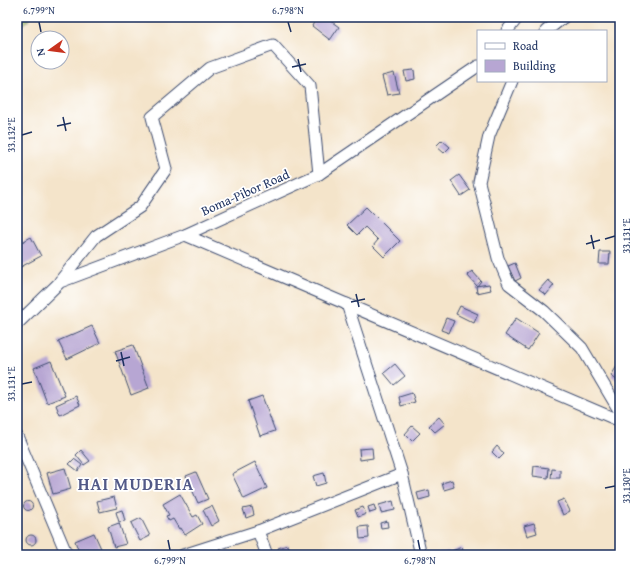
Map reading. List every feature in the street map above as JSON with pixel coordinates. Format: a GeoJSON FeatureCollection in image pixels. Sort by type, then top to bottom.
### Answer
{"type":"FeatureCollection","features":[{"type":"Feature","properties":{"kind":"street"},"geometry":{"type":"LineString","coordinates":[[508,30],[518,17]]}},
{"type":"Feature","properties":{"kind":"street"},"geometry":{"type":"LineString","coordinates":[[547,30],[564,17]]}},
{"type":"Feature","properties":{"kind":"street"},"geometry":{"type":"LineString","coordinates":[[60,282],[96,236],[140,207],[166,169],[152,117],[210,68],[273,45],[310,86],[319,174]]}},
{"type":"Feature","properties":{"kind":"street","name":"Boma-Pibor Road"},"geometry":{"type":"LineString","coordinates":[[17,324],[60,282],[185,235],[319,174],[477,67]]}},
{"type":"Feature","properties":{"kind":"street"},"geometry":{"type":"LineString","coordinates":[[512,82],[489,136],[479,182],[498,258],[509,284],[544,311],[582,348],[620,412]]}},
{"type":"Feature","properties":{"kind":"street"},"geometry":{"type":"LineString","coordinates":[[185,235],[620,421]]}},
{"type":"Feature","properties":{"kind":"street"},"geometry":{"type":"LineString","coordinates":[[347,304],[402,474],[421,555]]}},
{"type":"Feature","properties":{"kind":"street"},"geometry":{"type":"LineString","coordinates":[[17,436],[67,555]]}},
{"type":"Feature","properties":{"kind":"street"},"geometry":{"type":"LineString","coordinates":[[183,555],[258,531],[402,474]]}},
{"type":"Feature","properties":{"kind":"street"},"geometry":{"type":"LineString","coordinates":[[258,531],[267,555]]}},
{"type":"Feature","properties":{"kind":"green space"},"geometry":{"type":"Polygon","coordinates":[[[17,17],[30,17],[30,19],[17,30],[17,17]]]}},
{"type":"Feature","properties":{"kind":"building"},"geometry":{"type":"Polygon","coordinates":[[[317,17],[325,17],[339,27],[330,40],[312,26],[317,17]]]}},
{"type":"Feature","properties":{"kind":"building"},"geometry":{"type":"Polygon","coordinates":[[[414,70],[415,79],[406,81],[404,71],[414,70]]]}},
{"type":"Feature","properties":{"kind":"building"},"geometry":{"type":"Polygon","coordinates":[[[394,73],[399,93],[387,95],[382,76],[394,73]]]}},
{"type":"Feature","properties":{"kind":"building"},"geometry":{"type":"Polygon","coordinates":[[[442,140],[450,147],[444,153],[436,146],[442,140]]]}},
{"type":"Feature","properties":{"kind":"building"},"geometry":{"type":"Polygon","coordinates":[[[459,175],[470,190],[461,196],[451,181],[459,175]]]}},
{"type":"Feature","properties":{"kind":"building"},"geometry":{"type":"Polygon","coordinates":[[[366,207],[400,241],[384,257],[373,246],[378,240],[365,227],[357,235],[347,225],[366,207]]]}},
{"type":"Feature","properties":{"kind":"building"},"geometry":{"type":"Polygon","coordinates":[[[31,237],[41,256],[17,269],[17,245],[31,237]]]}},
{"type":"Feature","properties":{"kind":"building"},"geometry":{"type":"Polygon","coordinates":[[[600,252],[610,252],[609,264],[599,264],[600,252]]]}},
{"type":"Feature","properties":{"kind":"building"},"geometry":{"type":"Polygon","coordinates":[[[515,263],[521,278],[515,281],[508,266],[515,263]]]}},
{"type":"Feature","properties":{"kind":"building"},"geometry":{"type":"Polygon","coordinates":[[[472,271],[481,281],[477,286],[467,275],[472,271]]]}},
{"type":"Feature","properties":{"kind":"building"},"geometry":{"type":"Polygon","coordinates":[[[548,280],[554,285],[546,295],[539,290],[548,280]]]}},
{"type":"Feature","properties":{"kind":"building"},"geometry":{"type":"Polygon","coordinates":[[[489,284],[491,290],[477,293],[476,286],[489,284]]]}},
{"type":"Feature","properties":{"kind":"building"},"geometry":{"type":"Polygon","coordinates":[[[460,306],[478,314],[474,323],[456,314],[460,306]]]}},
{"type":"Feature","properties":{"kind":"building"},"geometry":{"type":"Polygon","coordinates":[[[446,318],[454,321],[449,333],[441,330],[446,318]]]}},
{"type":"Feature","properties":{"kind":"building"},"geometry":{"type":"Polygon","coordinates":[[[516,318],[539,333],[528,350],[505,335],[516,318]]]}},
{"type":"Feature","properties":{"kind":"building"},"geometry":{"type":"Polygon","coordinates":[[[92,326],[100,343],[67,359],[58,341],[92,326]]]}},
{"type":"Feature","properties":{"kind":"building"},"geometry":{"type":"Polygon","coordinates":[[[133,345],[149,388],[131,395],[115,351],[133,345]]]}},
{"type":"Feature","properties":{"kind":"building"},"geometry":{"type":"Polygon","coordinates":[[[51,361],[65,396],[47,403],[34,368],[51,361]]]}},
{"type":"Feature","properties":{"kind":"building"},"geometry":{"type":"Polygon","coordinates":[[[620,361],[620,382],[611,376],[620,361]]]}},
{"type":"Feature","properties":{"kind":"building"},"geometry":{"type":"Polygon","coordinates":[[[395,364],[405,376],[394,385],[384,373],[395,364]]]}},
{"type":"Feature","properties":{"kind":"building"},"geometry":{"type":"Polygon","coordinates":[[[412,393],[415,402],[401,406],[399,397],[412,393]]]}},
{"type":"Feature","properties":{"kind":"building"},"geometry":{"type":"Polygon","coordinates":[[[76,396],[80,405],[60,415],[56,405],[76,396]]]}},
{"type":"Feature","properties":{"kind":"building"},"geometry":{"type":"Polygon","coordinates":[[[262,396],[275,431],[260,436],[248,401],[262,396]]]}},
{"type":"Feature","properties":{"kind":"building"},"geometry":{"type":"Polygon","coordinates":[[[439,417],[445,424],[435,432],[429,426],[439,417]]]}},
{"type":"Feature","properties":{"kind":"building"},"geometry":{"type":"Polygon","coordinates":[[[412,426],[420,433],[412,441],[405,434],[412,426]]]}},
{"type":"Feature","properties":{"kind":"building"},"geometry":{"type":"Polygon","coordinates":[[[497,446],[504,454],[499,459],[492,452],[497,446]]]}},
{"type":"Feature","properties":{"kind":"building"},"geometry":{"type":"Polygon","coordinates":[[[372,448],[373,458],[360,460],[359,449],[372,448]]]}},
{"type":"Feature","properties":{"kind":"building"},"geometry":{"type":"Polygon","coordinates":[[[81,450],[90,461],[84,465],[76,455],[81,450]]]}},
{"type":"Feature","properties":{"kind":"building"},"geometry":{"type":"Polygon","coordinates":[[[74,459],[82,465],[78,471],[69,464],[74,459]]]}},
{"type":"Feature","properties":{"kind":"building"},"geometry":{"type":"Polygon","coordinates":[[[255,462],[267,488],[244,499],[232,474],[255,462]]]}},
{"type":"Feature","properties":{"kind":"building"},"geometry":{"type":"Polygon","coordinates":[[[534,466],[549,468],[548,478],[533,476],[534,466]]]}},
{"type":"Feature","properties":{"kind":"building"},"geometry":{"type":"Polygon","coordinates":[[[65,468],[71,489],[53,494],[47,473],[65,468]]]}},
{"type":"Feature","properties":{"kind":"building"},"geometry":{"type":"Polygon","coordinates":[[[552,469],[560,470],[560,478],[551,478],[552,469]]]}},
{"type":"Feature","properties":{"kind":"building"},"geometry":{"type":"Polygon","coordinates":[[[196,472],[208,499],[198,503],[186,476],[196,472]]]}},
{"type":"Feature","properties":{"kind":"building"},"geometry":{"type":"Polygon","coordinates":[[[324,473],[326,483],[316,486],[313,476],[324,473]]]}},
{"type":"Feature","properties":{"kind":"building"},"geometry":{"type":"Polygon","coordinates":[[[452,480],[454,487],[444,490],[442,483],[452,480]]]}},
{"type":"Feature","properties":{"kind":"building"},"geometry":{"type":"Polygon","coordinates":[[[429,490],[430,497],[419,500],[417,493],[429,490]]]}},
{"type":"Feature","properties":{"kind":"building"},"geometry":{"type":"Polygon","coordinates":[[[180,494],[193,517],[197,515],[202,524],[185,535],[173,519],[169,521],[166,516],[169,515],[163,504],[180,494]]]}},
{"type":"Feature","properties":{"kind":"building"},"geometry":{"type":"Polygon","coordinates":[[[114,497],[117,508],[100,512],[97,501],[114,497]]]}},
{"type":"Feature","properties":{"kind":"building"},"geometry":{"type":"Polygon","coordinates":[[[564,499],[570,511],[563,515],[557,502],[564,499]]]}},
{"type":"Feature","properties":{"kind":"building"},"geometry":{"type":"Polygon","coordinates":[[[393,501],[395,510],[381,513],[379,505],[393,501]]]}},
{"type":"Feature","properties":{"kind":"building"},"geometry":{"type":"Polygon","coordinates":[[[26,502],[30,502],[32,506],[30,510],[26,510],[24,508],[24,504],[26,502]]]}},
{"type":"Feature","properties":{"kind":"building"},"geometry":{"type":"Polygon","coordinates":[[[374,505],[376,511],[370,513],[368,507],[374,505]]]}},
{"type":"Feature","properties":{"kind":"building"},"geometry":{"type":"Polygon","coordinates":[[[212,506],[219,521],[211,526],[203,510],[212,506]]]}},
{"type":"Feature","properties":{"kind":"building"},"geometry":{"type":"Polygon","coordinates":[[[252,507],[254,515],[246,518],[243,509],[252,507]]]}},
{"type":"Feature","properties":{"kind":"building"},"geometry":{"type":"Polygon","coordinates":[[[363,507],[366,514],[358,517],[355,510],[363,507]]]}},
{"type":"Feature","properties":{"kind":"building"},"geometry":{"type":"Polygon","coordinates":[[[122,510],[125,521],[119,522],[116,512],[122,510]]]}},
{"type":"Feature","properties":{"kind":"building"},"geometry":{"type":"Polygon","coordinates":[[[141,518],[150,536],[140,541],[131,523],[141,518]]]}},
{"type":"Feature","properties":{"kind":"building"},"geometry":{"type":"Polygon","coordinates":[[[387,521],[388,527],[381,528],[380,523],[387,521]]]}},
{"type":"Feature","properties":{"kind":"building"},"geometry":{"type":"Polygon","coordinates":[[[119,523],[126,544],[114,547],[108,527],[119,523]]]}},
{"type":"Feature","properties":{"kind":"building"},"geometry":{"type":"Polygon","coordinates":[[[534,523],[537,533],[527,536],[524,526],[534,523]]]}},
{"type":"Feature","properties":{"kind":"building"},"geometry":{"type":"Polygon","coordinates":[[[368,526],[369,538],[360,539],[359,527],[368,526]]]}},
{"type":"Feature","properties":{"kind":"building"},"geometry":{"type":"Polygon","coordinates":[[[94,533],[104,555],[80,555],[75,541],[94,533]]]}},
{"type":"Feature","properties":{"kind":"building"},"geometry":{"type":"Polygon","coordinates":[[[31,535],[36,540],[31,545],[26,540],[31,535]]]}},
{"type":"Feature","properties":{"kind":"building"},"geometry":{"type":"Polygon","coordinates":[[[288,545],[291,554],[280,555],[278,548],[288,545]]]}},
{"type":"Feature","properties":{"kind":"building"},"geometry":{"type":"Polygon","coordinates":[[[462,547],[464,555],[453,555],[452,551],[462,547]]]}},
{"type":"Feature","properties":{"kind":"building"},"geometry":{"type":"Polygon","coordinates":[[[449,551],[449,555],[440,555],[439,553],[449,551]]]}},
{"type":"Feature","properties":{"kind":"building"},"geometry":{"type":"Polygon","coordinates":[[[30,552],[35,553],[37,555],[28,555],[30,552]]]}},
{"type":"Feature","properties":{"kind":"district","name":"HAI MUDERIA"},"geometry":{"type":"Point","coordinates":[136,484]}}]}
